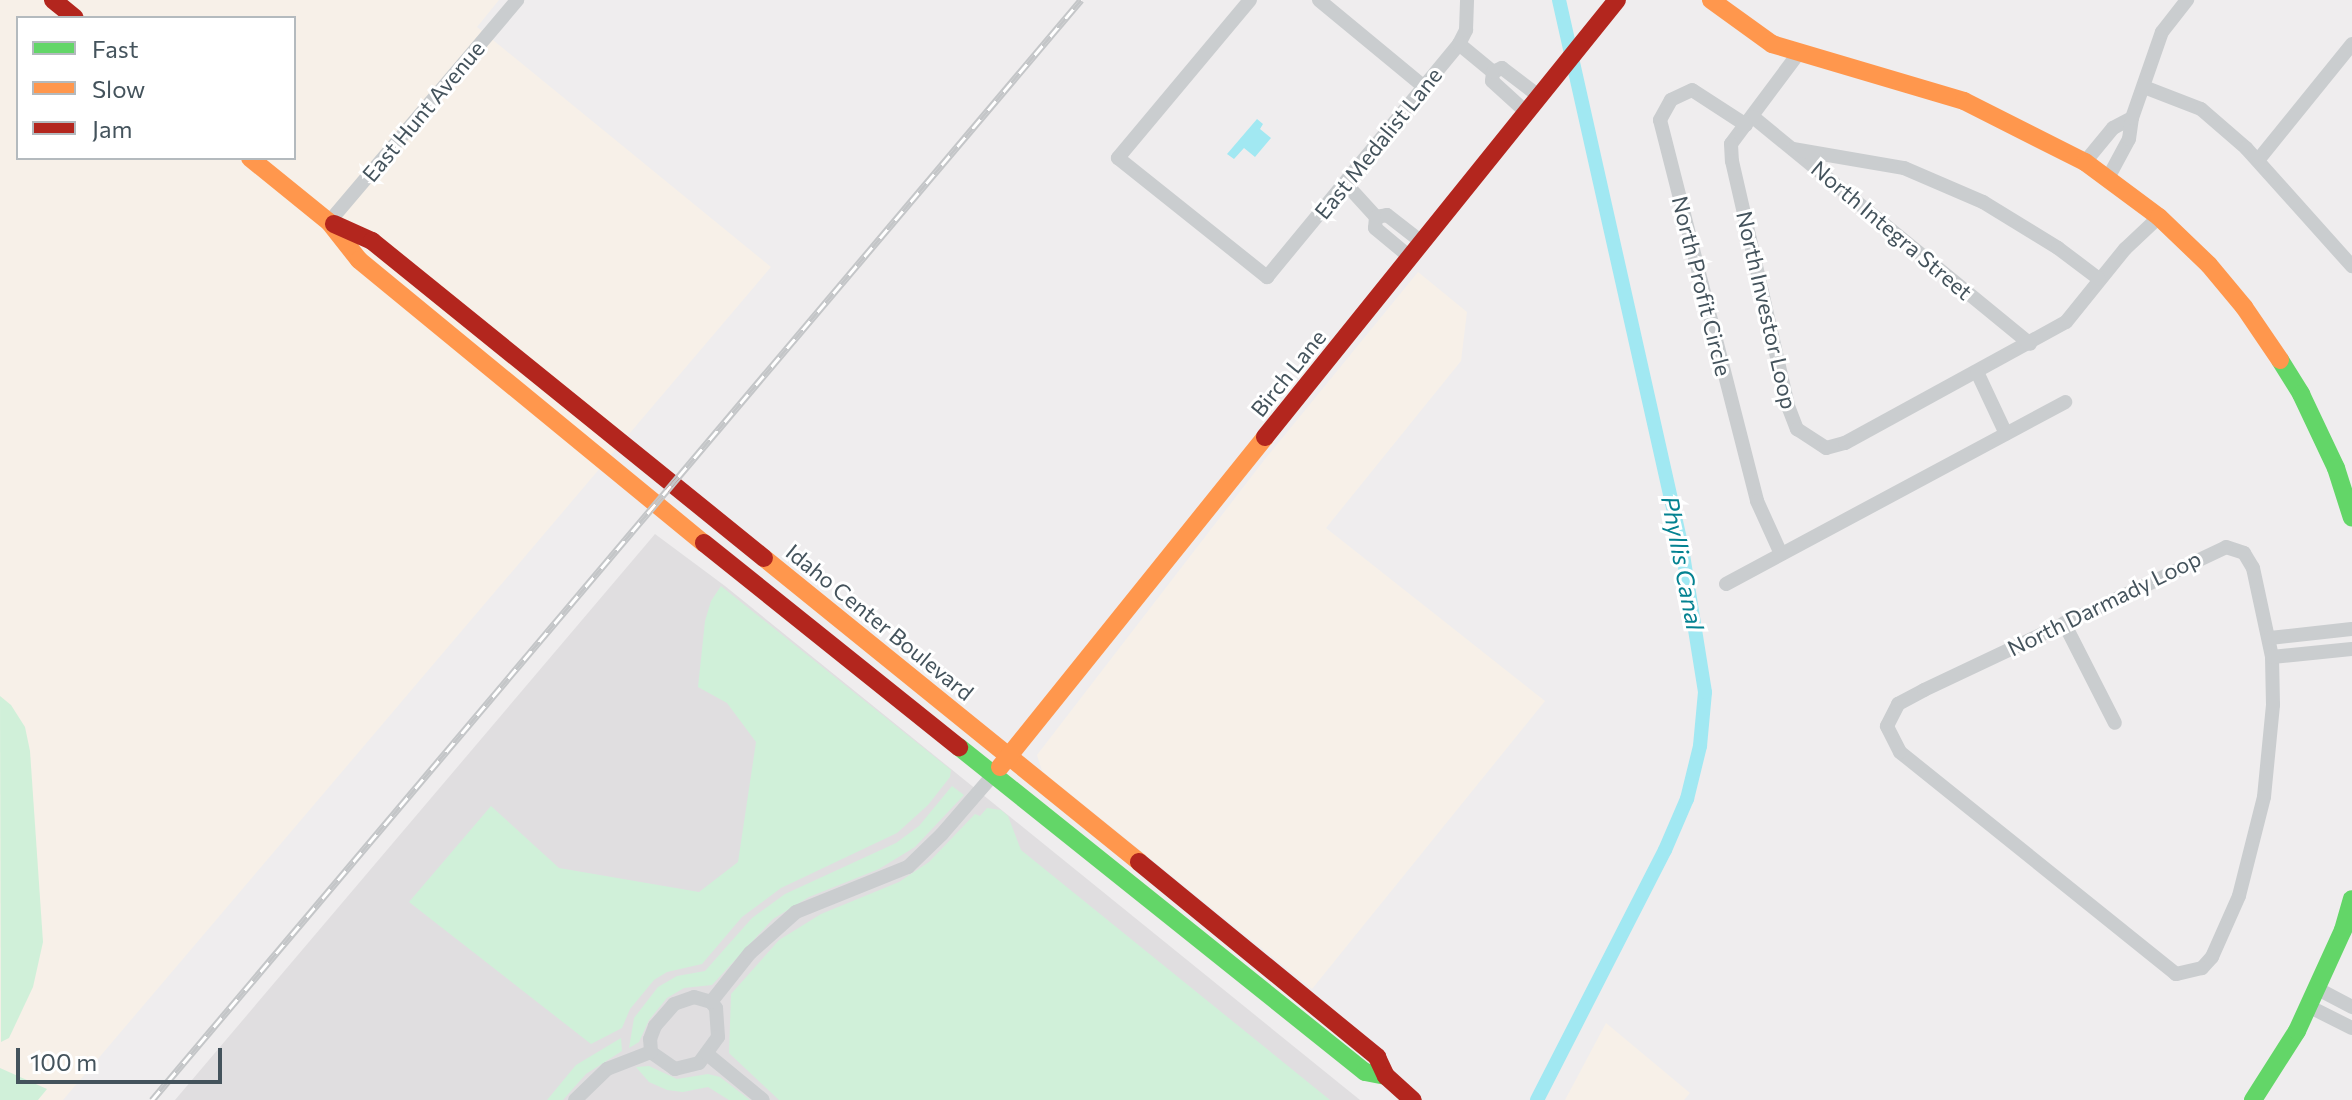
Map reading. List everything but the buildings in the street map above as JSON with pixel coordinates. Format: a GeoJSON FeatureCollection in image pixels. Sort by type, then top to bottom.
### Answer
{"type":"FeatureCollection","features":[{"type":"Feature","properties":{"kind":"main road"},"geometry":{"type":"LineString","coordinates":[[53,0],[73,16]]}},
{"type":"Feature","properties":{"kind":"main road","name":"Birch Lane"},"geometry":{"type":"LineString","coordinates":[[994,774],[1617,0]]}},
{"type":"Feature","properties":{"kind":"main road"},"geometry":{"type":"LineString","coordinates":[[1711,0],[1772,44],[1964,101],[2085,162],[2159,217],[2209,265],[2279,358],[2319,431],[2352,518]]}},
{"type":"Feature","properties":{"kind":"main road","name":"Idaho Center Boulevard"},"geometry":{"type":"LineString","coordinates":[[252,160],[329,222],[359,260],[603,462],[1365,1072],[1386,1076]]}},
{"type":"Feature","properties":{"kind":"main road","name":"Idaho Center Boulevard"},"geometry":{"type":"LineString","coordinates":[[329,222],[372,241],[1009,756],[1377,1057],[1386,1076],[1413,1100]]}},
{"type":"Feature","properties":{"kind":"main road"},"geometry":{"type":"LineString","coordinates":[[2253,1100],[2297,1031],[2343,930],[2352,899]]}},
{"type":"Feature","properties":{"kind":"street","name":"East Hunt Avenue"},"geometry":{"type":"LineString","coordinates":[[329,222],[517,0]]}},
{"type":"Feature","properties":{"kind":"street","name":"East Medalist Lane"},"geometry":{"type":"LineString","coordinates":[[1250,0],[1118,158],[1267,277],[1459,44],[1466,30],[1467,0]]}},
{"type":"Feature","properties":{"kind":"street"},"geometry":{"type":"LineString","coordinates":[[1319,0],[1424,87]]}},
{"type":"Feature","properties":{"kind":"street"},"geometry":{"type":"LineString","coordinates":[[2108,178],[2129,139],[2132,118],[2162,32],[2187,0]]}},
{"type":"Feature","properties":{"kind":"street"},"geometry":{"type":"LineString","coordinates":[[1459,44],[1493,72]]}},
{"type":"Feature","properties":{"kind":"street"},"geometry":{"type":"LineString","coordinates":[[2259,159],[2352,44]]}},
{"type":"Feature","properties":{"kind":"street","name":"North Investor Loop"},"geometry":{"type":"LineString","coordinates":[[1798,54],[1731,144],[1732,161],[1797,429],[1826,448],[1845,443],[2066,322],[2099,279],[2159,217]]}},
{"type":"Feature","properties":{"kind":"street"},"geometry":{"type":"LineString","coordinates":[[1493,72],[1502,68],[1540,97]]}},
{"type":"Feature","properties":{"kind":"street"},"geometry":{"type":"LineString","coordinates":[[1493,72],[1492,81],[1527,113]]}},
{"type":"Feature","properties":{"kind":"street"},"geometry":{"type":"LineString","coordinates":[[2144,87],[2201,109],[2259,159],[2352,264]]}},
{"type":"Feature","properties":{"kind":"street","name":"North Profit Circle"},"geometry":{"type":"LineString","coordinates":[[1749,121],[1692,90],[1671,100],[1660,120],[1754,494],[1781,554]]}},
{"type":"Feature","properties":{"kind":"street"},"geometry":{"type":"LineString","coordinates":[[2085,162],[2113,128],[2132,118]]}},
{"type":"Feature","properties":{"kind":"street","name":"North Integra Street"},"geometry":{"type":"LineString","coordinates":[[1749,121],[1793,149],[2030,344]]}},
{"type":"Feature","properties":{"kind":"street"},"geometry":{"type":"LineString","coordinates":[[1793,149],[1904,168],[1983,202],[2021,224],[2099,279]]}},
{"type":"Feature","properties":{"kind":"street"},"geometry":{"type":"LineString","coordinates":[[1346,184],[1376,217],[1375,228],[1411,258]]}},
{"type":"Feature","properties":{"kind":"street"},"geometry":{"type":"LineString","coordinates":[[1376,217],[1387,215],[1423,243]]}},
{"type":"Feature","properties":{"kind":"street"},"geometry":{"type":"LineString","coordinates":[[1977,372],[2006,434]]}},
{"type":"Feature","properties":{"kind":"street"},"geometry":{"type":"LineString","coordinates":[[1726,584],[2065,402]]}},
{"type":"Feature","properties":{"kind":"street","name":"North Darmady Loop"},"geometry":{"type":"LineString","coordinates":[[2226,547],[2244,553],[2253,568],[2270,638],[2273,705],[2264,797],[2243,885],[2212,957],[2202,968],[2176,974],[1900,752],[1892,742],[1887,726],[1898,704],[2226,547]]}},
{"type":"Feature","properties":{"kind":"street"},"geometry":{"type":"LineString","coordinates":[[2064,623],[2115,723]]}},
{"type":"Feature","properties":{"kind":"street"},"geometry":{"type":"LineString","coordinates":[[2270,638],[2352,629]]}},
{"type":"Feature","properties":{"kind":"street"},"geometry":{"type":"LineString","coordinates":[[2272,657],[2352,649]]}},
{"type":"Feature","properties":{"kind":"street"},"geometry":{"type":"LineString","coordinates":[[711,1002],[750,953],[796,912],[908,867],[994,774]]}},
{"type":"Feature","properties":{"kind":"street"},"geometry":{"type":"LineString","coordinates":[[694,997],[711,1002],[716,1008],[719,1031],[699,1063],[675,1069],[651,1052],[650,1039],[655,1026],[674,1004],[694,997]]}},
{"type":"Feature","properties":{"kind":"street"},"geometry":{"type":"LineString","coordinates":[[2312,997],[2352,1007]]}},
{"type":"Feature","properties":{"kind":"street"},"geometry":{"type":"LineString","coordinates":[[2312,997],[2352,1028]]}},
{"type":"Feature","properties":{"kind":"street"},"geometry":{"type":"LineString","coordinates":[[575,1100],[607,1069],[651,1052]]}},
{"type":"Feature","properties":{"kind":"street"},"geometry":{"type":"LineString","coordinates":[[707,1054],[763,1100]]}},
{"type":"Feature","properties":{"kind":"shaded area"},"geometry":{"type":"Polygon","coordinates":[[[0,0],[499,0],[477,27],[771,267],[63,1100],[0,1100],[0,0]]]}},
{"type":"Feature","properties":{"kind":"shaded area"},"geometry":{"type":"Polygon","coordinates":[[[1418,272],[1467,312],[1461,361],[1326,528],[1545,701],[1312,989],[1042,771],[1037,755],[1265,459],[1418,272]]]}},
{"type":"Feature","properties":{"kind":"shaded area"},"geometry":{"type":"Polygon","coordinates":[[[655,534],[725,586],[1360,1100],[175,1100],[655,534]]]}},
{"type":"Feature","properties":{"kind":"shaded area"},"geometry":{"type":"Polygon","coordinates":[[[1606,1023],[1690,1093],[1684,1100],[1565,1100],[1606,1023]]]}},
{"type":"Feature","properties":{"kind":"green space"},"geometry":{"type":"Polygon","coordinates":[[[721,586],[951,770],[950,777],[928,805],[897,833],[781,888],[742,917],[702,964],[667,972],[654,980],[630,1009],[622,1028],[591,1044],[409,902],[491,806],[559,868],[699,892],[738,862],[756,742],[727,703],[698,687],[705,621],[711,601],[721,586]]]}},
{"type":"Feature","properties":{"kind":"green space"},"geometry":{"type":"Polygon","coordinates":[[[0,696],[11,705],[25,727],[30,751],[43,942],[33,987],[9,1038],[1,1042],[0,696]]]}},
{"type":"Feature","properties":{"kind":"green space"},"geometry":{"type":"Polygon","coordinates":[[[952,786],[964,795],[915,847],[879,869],[809,897],[773,919],[712,985],[684,988],[667,998],[649,1020],[639,1042],[629,1048],[634,1018],[658,987],[677,976],[705,971],[752,918],[785,894],[896,843],[919,826],[952,786]]]}},
{"type":"Feature","properties":{"kind":"green space"},"geometry":{"type":"Polygon","coordinates":[[[987,808],[1001,810],[1008,816],[1021,850],[1330,1100],[779,1100],[729,1053],[731,994],[779,940],[821,914],[899,882],[929,862],[975,814],[980,816],[987,808]]]}},
{"type":"Feature","properties":{"kind":"green space"},"geometry":{"type":"Polygon","coordinates":[[[621,1038],[622,1051],[586,1074],[563,1100],[547,1100],[576,1065],[621,1038]]]}},
{"type":"Feature","properties":{"kind":"green space"},"geometry":{"type":"Polygon","coordinates":[[[649,1066],[677,1079],[708,1074],[720,1077],[750,1100],[729,1100],[708,1087],[683,1092],[667,1090],[649,1082],[636,1067],[649,1066]]]}},
{"type":"Feature","properties":{"kind":"green space"},"geometry":{"type":"Polygon","coordinates":[[[0,1068],[47,1089],[38,1100],[0,1100],[0,1068]]]}},
{"type":"Feature","properties":{"kind":"water"},"geometry":{"type":"Polygon","coordinates":[[[1257,119],[1263,124],[1260,129],[1271,138],[1255,157],[1244,148],[1234,159],[1227,154],[1257,119]]]}},
{"type":"Feature","properties":{"kind":"waterway","name":"Phyllis Canal"},"geometry":{"type":"LineString","coordinates":[[1537,1100],[1665,850],[1687,799],[1700,746],[1705,692],[1682,548],[1559,0]]}},
{"type":"Feature","properties":{"kind":"railway"},"geometry":{"type":"LineString","coordinates":[[152,1100],[1081,0]]}},
{"type":"Feature","properties":{"kind":"traffic: fast"},"geometry":{"type":"LineString","coordinates":[[2280,360],[2301,394],[2336,468],[2352,518]]}},
{"type":"Feature","properties":{"kind":"traffic: fast"},"geometry":{"type":"LineString","coordinates":[[959,747],[1365,1072],[1386,1076]]}},
{"type":"Feature","properties":{"kind":"traffic: fast"},"geometry":{"type":"LineString","coordinates":[[2253,1100],[2297,1031],[2343,930],[2352,899]]}},
{"type":"Feature","properties":{"kind":"traffic: slow"},"geometry":{"type":"LineString","coordinates":[[1711,0],[1772,44],[1964,101],[2085,162],[2159,217],[2209,265],[2244,307],[2280,360]]}},
{"type":"Feature","properties":{"kind":"traffic: slow"},"geometry":{"type":"LineString","coordinates":[[252,160],[329,222],[359,260],[704,543]]}},
{"type":"Feature","properties":{"kind":"traffic: slow"},"geometry":{"type":"LineString","coordinates":[[1000,767],[1265,437]]}},
{"type":"Feature","properties":{"kind":"traffic: slow"},"geometry":{"type":"LineString","coordinates":[[764,558],[1139,862]]}},
{"type":"Feature","properties":{"kind":"traffic: jam"},"geometry":{"type":"LineString","coordinates":[[53,0],[73,16]]}},
{"type":"Feature","properties":{"kind":"traffic: jam"},"geometry":{"type":"LineString","coordinates":[[1265,437],[1617,0]]}},
{"type":"Feature","properties":{"kind":"traffic: jam"},"geometry":{"type":"LineString","coordinates":[[334,224],[372,241],[764,558]]}},
{"type":"Feature","properties":{"kind":"traffic: jam"},"geometry":{"type":"LineString","coordinates":[[704,543],[959,747]]}},
{"type":"Feature","properties":{"kind":"traffic: jam"},"geometry":{"type":"LineString","coordinates":[[1139,862],[1377,1057],[1386,1076],[1413,1100]]}}]}
